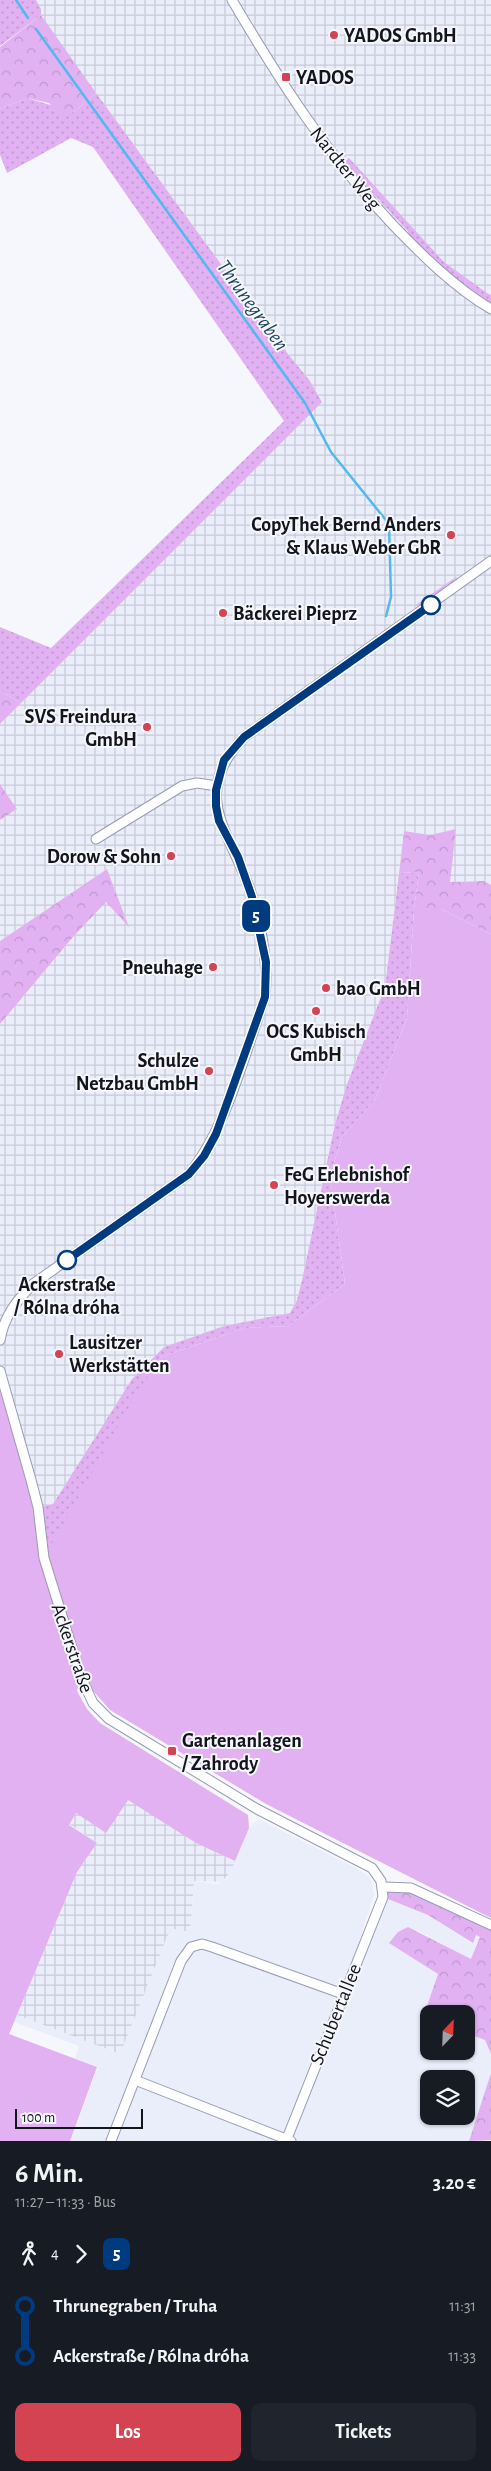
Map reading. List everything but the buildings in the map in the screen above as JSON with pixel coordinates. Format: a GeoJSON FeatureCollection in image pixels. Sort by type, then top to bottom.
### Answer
{"type":"FeatureCollection","features":[{"type":"Feature","properties":{"kind":"street","name":"Nardter Weg"},"geometry":{"type":"LineString","coordinates":[[232,0],[297,106],[325,146],[356,184],[426,259],[491,309]]}},
{"type":"Feature","properties":{"kind":"street"},"geometry":{"type":"LineString","coordinates":[[0,1340],[6,1318],[18,1299],[33,1284],[189,1174],[204,1156],[216,1134],[265,997],[267,979],[266,962],[252,897],[238,857],[219,821],[217,786],[224,760],[244,737],[491,561]]}},
{"type":"Feature","properties":{"kind":"street"},"geometry":{"type":"LineString","coordinates":[[96,839],[182,786],[197,784],[217,786]]}},
{"type":"Feature","properties":{"kind":"street","name":"Ackerstraße"},"geometry":{"type":"LineString","coordinates":[[0,1372],[38,1507],[44,1558],[81,1677],[92,1703],[110,1719],[257,1809],[372,1868],[378,1874],[384,1887]]}},
{"type":"Feature","properties":{"kind":"street"},"geometry":{"type":"LineString","coordinates":[[384,1887],[411,1888],[491,1925]]}},
{"type":"Feature","properties":{"kind":"street","name":"Schubertallee"},"geometry":{"type":"LineString","coordinates":[[288,2140],[342,1994],[383,1896],[384,1887]]}},
{"type":"Feature","properties":{"kind":"street"},"geometry":{"type":"LineString","coordinates":[[111,2141],[181,1961],[186,1952],[196,1944],[212,1946],[342,1994]]}},
{"type":"Feature","properties":{"kind":"street"},"geometry":{"type":"LineString","coordinates":[[135,2080],[288,2140]]}},
{"type":"Feature","properties":{"kind":"shaded area"},"geometry":{"type":"Polygon","coordinates":[[[36,0],[491,0],[491,885],[484,881],[449,882],[456,829],[430,835],[404,831],[385,987],[347,1084],[335,1124],[302,1280],[297,1300],[290,1313],[224,1326],[164,1347],[132,1379],[53,1504],[38,1507],[0,1371],[0,1024],[73,937],[106,902],[128,925],[107,869],[0,941],[0,820],[17,809],[0,784],[0,724],[322,401],[310,381],[272,334],[54,36],[41,16],[41,9],[36,0]]]}},
{"type":"Feature","properties":{"kind":"shaded area"},"geometry":{"type":"Polygon","coordinates":[[[128,1799],[196,1843],[235,1861],[229,1874],[222,1882],[194,1881],[190,1931],[179,1931],[171,1927],[120,2054],[17,2015],[77,1872],[97,1843],[69,1824],[76,1813],[128,1799]]]}},
{"type":"Feature","properties":{"kind":"shaded area"},"geometry":{"type":"Polygon","coordinates":[[[259,1819],[360,1870],[369,1877],[374,1895],[344,1989],[383,1897],[428,1915],[472,1943],[476,1935],[480,1937],[472,1960],[415,1929],[418,1960],[438,1974],[427,2005],[420,2005],[420,2060],[475,2060],[475,2036],[485,2040],[491,2054],[491,2073],[475,2122],[475,2070],[420,2070],[420,2125],[474,2125],[469,2141],[70,2141],[98,2067],[75,2058],[79,2046],[14,2022],[17,2015],[120,2054],[171,1926],[190,1931],[194,1881],[218,1884],[227,1879],[249,1828],[259,1819]]]}},
{"type":"Feature","properties":{"kind":"green space"},"geometry":{"type":"Polygon","coordinates":[[[0,0],[36,0],[41,9],[41,15],[0,46],[0,0]]]}},
{"type":"Feature","properties":{"kind":"green space"},"geometry":{"type":"Polygon","coordinates":[[[41,15],[96,93],[74,112],[62,117],[49,103],[27,98],[0,109],[0,47],[41,15]]]}},
{"type":"Feature","properties":{"kind":"green space"},"geometry":{"type":"Polygon","coordinates":[[[96,93],[272,334],[310,381],[322,402],[21,703],[0,691],[0,627],[51,648],[284,421],[93,147],[71,138],[7,173],[0,155],[0,109],[27,98],[74,112],[96,93]]]}},
{"type":"Feature","properties":{"kind":"green space"},"geometry":{"type":"Polygon","coordinates":[[[349,158],[444,262],[491,296],[491,304],[444,270],[421,249],[407,230],[344,162],[349,158]]]}},
{"type":"Feature","properties":{"kind":"green space"},"geometry":{"type":"Polygon","coordinates":[[[456,577],[457,579],[418,607],[416,605],[456,577]]]}},
{"type":"Feature","properties":{"kind":"green space"},"geometry":{"type":"Polygon","coordinates":[[[0,691],[21,703],[0,724],[0,691]]]}},
{"type":"Feature","properties":{"kind":"green space"},"geometry":{"type":"Polygon","coordinates":[[[0,784],[17,809],[0,820],[0,784]]]}},
{"type":"Feature","properties":{"kind":"green space"},"geometry":{"type":"Polygon","coordinates":[[[456,829],[450,882],[484,881],[491,885],[491,934],[441,909],[414,909],[419,872],[399,873],[404,831],[430,835],[456,829]]]}},
{"type":"Feature","properties":{"kind":"green space"},"geometry":{"type":"Polygon","coordinates":[[[107,869],[129,927],[106,902],[73,937],[0,1024],[0,941],[107,869]]]}},
{"type":"Feature","properties":{"kind":"green space"},"geometry":{"type":"Polygon","coordinates":[[[419,872],[414,909],[407,1018],[375,1100],[342,1137],[330,1176],[345,1284],[288,1326],[245,1328],[161,1357],[44,1558],[38,1507],[53,1504],[132,1379],[164,1347],[224,1326],[290,1313],[297,1300],[302,1280],[335,1124],[347,1084],[385,987],[399,873],[419,872]]]}},
{"type":"Feature","properties":{"kind":"green space"},"geometry":{"type":"Polygon","coordinates":[[[414,909],[441,909],[491,934],[491,1918],[266,1804],[110,1710],[81,1677],[77,1691],[87,1709],[100,1723],[248,1815],[249,1828],[235,1861],[196,1843],[128,1800],[106,1833],[76,1813],[69,1825],[97,1843],[77,1872],[9,2034],[97,2067],[70,2141],[0,2141],[0,1372],[31,1480],[44,1558],[139,1389],[161,1357],[245,1328],[288,1326],[345,1284],[330,1176],[342,1137],[375,1100],[407,1018],[414,909]]]}},
{"type":"Feature","properties":{"kind":"green space"},"geometry":{"type":"Polygon","coordinates":[[[400,1886],[491,1926],[491,2054],[485,2040],[475,2036],[475,2005],[427,2005],[438,1974],[389,1943],[398,1932],[408,1927],[471,1959],[480,1937],[476,1935],[473,1943],[428,1915],[383,1897],[384,1887],[400,1886]]]}},
{"type":"Feature","properties":{"kind":"green space"},"geometry":{"type":"Polygon","coordinates":[[[491,2073],[491,2140],[469,2141],[491,2073]]]}},
{"type":"Feature","properties":{"kind":"waterway","name":"Thrunegraben"},"geometry":{"type":"LineString","coordinates":[[16,0],[28,18]]}},
{"type":"Feature","properties":{"kind":"waterway","name":"Thrunegraben"},"geometry":{"type":"LineString","coordinates":[[36,29],[305,403],[331,452],[389,524],[391,597],[386,616]]}},
{"type":"Feature","properties":{"kind":"bus line","name":"5"},"geometry":{"type":"LineString","coordinates":[[67,1260],[106,1230],[189,1174],[204,1156],[216,1134],[265,997],[266,962],[252,897],[238,857],[219,821],[216,806],[216,790],[224,760],[244,737],[431,605]]}},
{"type":"Feature","properties":{"kind":"place","name":"YADOS GmbH"},"geometry":{"type":"Point","coordinates":[334,35]}},
{"type":"Feature","properties":{"kind":"place","name":"YADOS"},"geometry":{"type":"Point","coordinates":[286,77]}},
{"type":"Feature","properties":{"kind":"place","name":"CopyThek Bernd Anders & Klaus Weber GbR"},"geometry":{"type":"Point","coordinates":[451,535]}},
{"type":"Feature","properties":{"kind":"place","name":"Bäckerei Pieprz"},"geometry":{"type":"Point","coordinates":[223,613]}},
{"type":"Feature","properties":{"kind":"place","name":"SVS Freindura GmbH"},"geometry":{"type":"Point","coordinates":[147,727]}},
{"type":"Feature","properties":{"kind":"place","name":"Dorow & Sohn"},"geometry":{"type":"Point","coordinates":[171,856]}},
{"type":"Feature","properties":{"kind":"place","name":"Pneuhage"},"geometry":{"type":"Point","coordinates":[213,967]}},
{"type":"Feature","properties":{"kind":"place","name":"bao GmbH"},"geometry":{"type":"Point","coordinates":[326,988]}},
{"type":"Feature","properties":{"kind":"place","name":"OCS Kubisch GmbH"},"geometry":{"type":"Point","coordinates":[316,1011]}},
{"type":"Feature","properties":{"kind":"place","name":"Schulze Netzbau GmbH"},"geometry":{"type":"Point","coordinates":[209,1071]}},
{"type":"Feature","properties":{"kind":"place","name":"FeG Erlebnishof Hoyerswerda"},"geometry":{"type":"Point","coordinates":[274,1185]}},
{"type":"Feature","properties":{"kind":"place","name":"Ackerstraße / Rólna dróha"},"geometry":{"type":"Point","coordinates":[67,1260]}},
{"type":"Feature","properties":{"kind":"place","name":"Lausitzer Werkstätten"},"geometry":{"type":"Point","coordinates":[59,1354]}},
{"type":"Feature","properties":{"kind":"place","name":"Gartenanlagen / Zahrody"},"geometry":{"type":"Point","coordinates":[172,1751]}}]}
